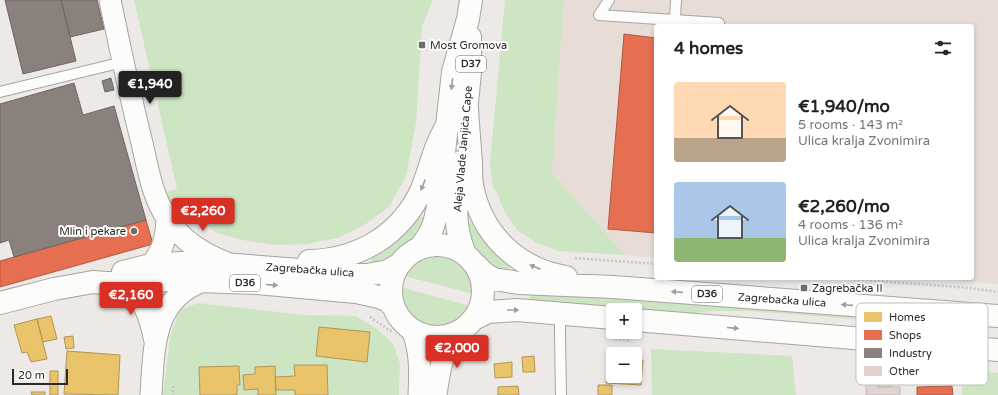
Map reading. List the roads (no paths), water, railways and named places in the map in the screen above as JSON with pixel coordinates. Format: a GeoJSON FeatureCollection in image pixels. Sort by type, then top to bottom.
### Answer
{"type":"FeatureCollection","features":[{"type":"Feature","properties":{"kind":"main road","name":"Aleja Vlade Janjića Cape"},"geometry":{"type":"LineString","coordinates":[[469,10],[471,55],[467,109],[456,209],[459,240],[470,260]]}},
{"type":"Feature","properties":{"kind":"main road","name":"Aleja Vlade Janjića Cape"},"geometry":{"type":"LineString","coordinates":[[419,249],[431,233],[438,206],[453,72],[469,10]]}},
{"type":"Feature","properties":{"kind":"main road"},"geometry":{"type":"LineString","coordinates":[[467,109],[472,185],[482,218],[498,241],[518,258],[534,267],[556,275],[587,280],[613,287]]}},
{"type":"Feature","properties":{"kind":"main road"},"geometry":{"type":"LineString","coordinates":[[262,267],[275,262],[315,261],[335,258],[357,252],[371,246],[387,235],[406,216],[422,189],[436,147],[448,123]]}},
{"type":"Feature","properties":{"kind":"main road","name":"D36"},"geometry":{"type":"LineString","coordinates":[[470,260],[455,248],[443,245],[431,245],[419,249],[400,264],[393,277],[391,292],[393,306],[401,320],[403,332],[433,338],[444,337],[463,340],[466,327],[479,327],[488,312],[502,310],[560,313],[606,327]]}},
{"type":"Feature","properties":{"kind":"main road"},"geometry":{"type":"LineString","coordinates":[[470,260],[482,277],[484,291],[479,327]]}},
{"type":"Feature","properties":{"kind":"main road","name":"Zagrebačka ulica"},"geometry":{"type":"LineString","coordinates":[[470,260],[494,279],[519,283],[613,287],[856,305]]}},
{"type":"Feature","properties":{"kind":"main road","name":"Zagrebačka ulica"},"geometry":{"type":"LineString","coordinates":[[93,282],[113,275],[151,266],[195,262],[367,275],[388,271],[400,264]]}},
{"type":"Feature","properties":{"kind":"main road","name":"Zagrebačka ulica"},"geometry":{"type":"LineString","coordinates":[[93,282],[121,283],[169,280],[257,284],[356,292],[379,297],[388,301],[393,306]]}},
{"type":"Feature","properties":{"kind":"main road","name":"D36"},"geometry":{"type":"LineString","coordinates":[[0,303],[54,289],[93,282]]}},
{"type":"Feature","properties":{"kind":"main road","name":"Zagrebačka ulica"},"geometry":{"type":"LineString","coordinates":[[988,315],[998,316]]}},
{"type":"Feature","properties":{"kind":"main road"},"geometry":{"type":"LineString","coordinates":[[642,321],[856,338]]}},
{"type":"Feature","properties":{"kind":"main road"},"geometry":{"type":"LineString","coordinates":[[988,349],[998,350]]}},
{"type":"Feature","properties":{"kind":"street"},"geometry":{"type":"LineString","coordinates":[[110,0],[123,62],[155,195],[167,219],[179,233],[203,253],[227,264]]}},
{"type":"Feature","properties":{"kind":"street"},"geometry":{"type":"LineString","coordinates":[[151,266],[163,246],[166,235],[167,219]]}},
{"type":"Feature","properties":{"kind":"street"},"geometry":{"type":"LineString","coordinates":[[151,395],[155,341],[165,312],[173,301],[188,288],[203,281]]}},
{"type":"Feature","properties":{"kind":"street"},"geometry":{"type":"LineString","coordinates":[[121,283],[132,291],[147,311],[151,321],[155,341]]}},
{"type":"Feature","properties":{"kind":"street"},"geometry":{"type":"LineString","coordinates":[[403,332],[416,340],[420,371],[419,395]]}},
{"type":"Feature","properties":{"kind":"street"},"geometry":{"type":"LineString","coordinates":[[436,395],[444,352],[463,340]]}},
{"type":"Feature","properties":{"kind":"street"},"geometry":{"type":"LineString","coordinates":[[998,344],[998,350]]}},
{"type":"Feature","properties":{"kind":"lane"},"geometry":{"type":"LineString","coordinates":[[609,0],[599,15],[719,23]]}},
{"type":"Feature","properties":{"kind":"lane"},"geometry":{"type":"LineString","coordinates":[[675,20],[676,0]]}},
{"type":"Feature","properties":{"kind":"lane"},"geometry":{"type":"LineString","coordinates":[[0,92],[123,62]]}},
{"type":"Feature","properties":{"kind":"lane"},"geometry":{"type":"LineString","coordinates":[[560,313],[561,395]]}},
{"type":"Feature","properties":{"kind":"place","name":"Most Gromova"},"geometry":{"type":"Point","coordinates":[422,45]}},
{"type":"Feature","properties":{"kind":"place","name":"Mlin i pekare"},"geometry":{"type":"Point","coordinates":[134,231]}},
{"type":"Feature","properties":{"kind":"place","name":"Zagrebačka II"},"geometry":{"type":"Point","coordinates":[804,288]}}]}
